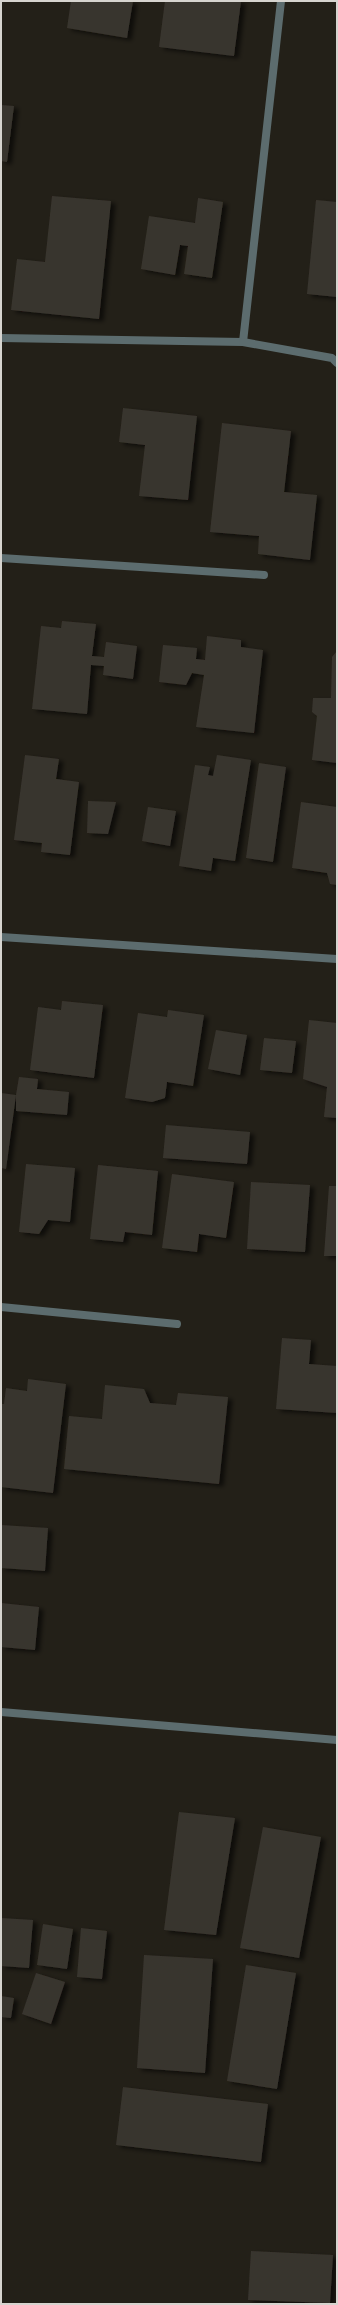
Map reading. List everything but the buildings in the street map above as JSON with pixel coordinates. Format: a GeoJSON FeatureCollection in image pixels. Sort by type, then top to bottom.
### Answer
{"type":"FeatureCollection","features":[{"type":"Feature","properties":{"kind":"street"},"geometry":{"type":"LineString","coordinates":[[243,342],[281,1]]}},
{"type":"Feature","properties":{"kind":"street"},"geometry":{"type":"LineString","coordinates":[[1,338],[243,342],[332,358],[337,363]]}},
{"type":"Feature","properties":{"kind":"street"},"geometry":{"type":"LineString","coordinates":[[1,558],[264,575]]}},
{"type":"Feature","properties":{"kind":"street"},"geometry":{"type":"LineString","coordinates":[[1,937],[337,959]]}},
{"type":"Feature","properties":{"kind":"street"},"geometry":{"type":"LineString","coordinates":[[1,1307],[177,1324]]}},
{"type":"Feature","properties":{"kind":"street"},"geometry":{"type":"LineString","coordinates":[[1,1712],[337,1740]]}}]}
